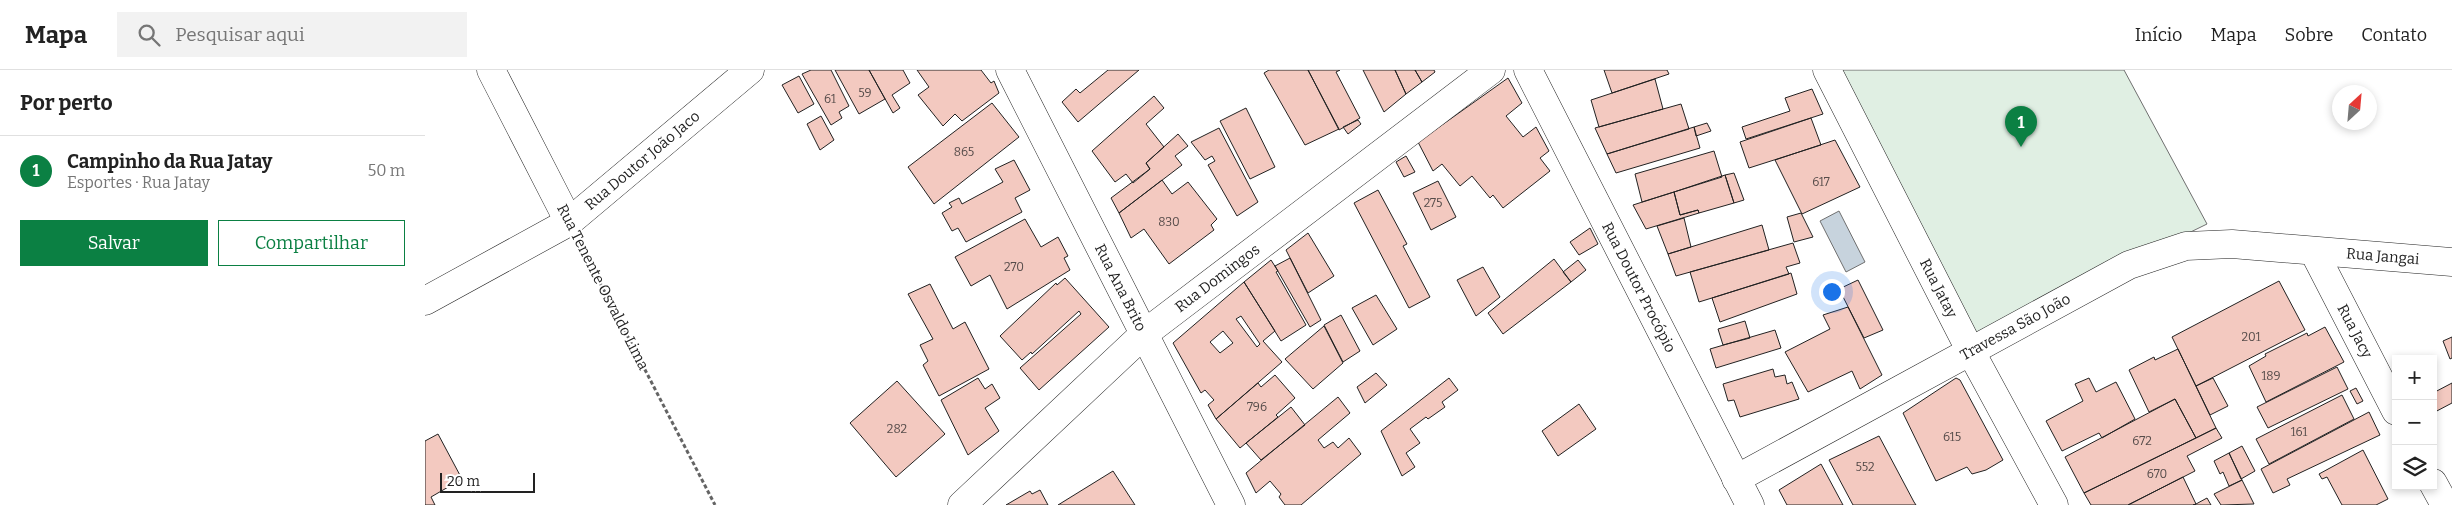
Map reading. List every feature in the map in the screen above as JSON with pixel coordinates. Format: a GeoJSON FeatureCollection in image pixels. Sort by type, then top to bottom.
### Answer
{"type":"FeatureCollection","features":[{"type":"Feature","properties":{"kind":"street","name":"Rua Tenente Osvaldo Lima"},"geometry":{"type":"LineString","coordinates":[[491,70],[569,222]]}},
{"type":"Feature","properties":{"kind":"street","name":"Rua Doutor João Jaco"},"geometry":{"type":"LineString","coordinates":[[425,301],[569,222],[750,70]]}},
{"type":"Feature","properties":{"kind":"street","name":"Rua Ana Brito"},"geometry":{"type":"LineString","coordinates":[[1010,70],[1231,505]]}},
{"type":"Feature","properties":{"kind":"street","name":"Rua Domingos"},"geometry":{"type":"LineString","coordinates":[[961,505],[1144,334],[1491,70]]}},
{"type":"Feature","properties":{"kind":"street","name":"Rua Doutor Procópio"},"geometry":{"type":"LineString","coordinates":[[1528,70],[1750,505]]}},
{"type":"Feature","properties":{"kind":"street","name":"Rua Jatay"},"geometry":{"type":"LineString","coordinates":[[1827,70],[1971,352],[2054,505]]}},
{"type":"Feature","properties":{"kind":"street","name":"Travessa São João"},"geometry":{"type":"LineString","coordinates":[[1736,479],[2129,265],[2185,246],[2232,244],[2314,252]]}},
{"type":"Feature","properties":{"kind":"street","name":"Rua Jangai"},"geometry":{"type":"LineString","coordinates":[[2314,252],[2452,262]]}},
{"type":"Feature","properties":{"kind":"street","name":"Rua Jacy"},"geometry":{"type":"LineString","coordinates":[[2314,252],[2392,403]]}},
{"type":"Feature","properties":{"kind":"street"},"geometry":{"type":"LineString","coordinates":[[2437,490],[2445,505]]}},
{"type":"Feature","properties":{"kind":"path","name":"Rua Tenente Osvaldo Lima"},"geometry":{"type":"LineString","coordinates":[[569,222],[715,505]]}},
{"type":"Feature","properties":{"kind":"green space"},"geometry":{"type":"Polygon","coordinates":[[[1838,70],[2124,70],[2207,224],[1974,338],[1838,70]]]}},
{"type":"Feature","properties":{"kind":"shaded area"},"geometry":{"type":"Polygon","coordinates":[[[1839,211],[1865,262],[1846,272],[1820,221],[1839,211]]]}},
{"type":"Feature","properties":{"kind":"building"},"geometry":{"type":"Polygon","coordinates":[[[811,70],[831,70],[849,106],[839,112],[842,118],[831,125],[802,74],[811,70]]]}},
{"type":"Feature","properties":{"kind":"building"},"geometry":{"type":"Polygon","coordinates":[[[835,70],[869,70],[885,99],[859,114],[835,70]]]}},
{"type":"Feature","properties":{"kind":"building"},"geometry":{"type":"Polygon","coordinates":[[[869,70],[903,70],[910,83],[892,95],[900,108],[893,113],[869,70]]]}},
{"type":"Feature","properties":{"kind":"building"},"geometry":{"type":"Polygon","coordinates":[[[917,70],[981,70],[991,83],[994,81],[999,93],[962,121],[955,114],[943,126],[918,95],[929,87],[917,70]]]}},
{"type":"Feature","properties":{"kind":"building"},"geometry":{"type":"Polygon","coordinates":[[[1108,70],[1139,70],[1078,122],[1062,102],[1076,89],[1080,93],[1108,70]]]}},
{"type":"Feature","properties":{"kind":"building"},"geometry":{"type":"Polygon","coordinates":[[[1269,70],[1308,70],[1339,129],[1305,145],[1264,73],[1269,70]]]}},
{"type":"Feature","properties":{"kind":"building"},"geometry":{"type":"Polygon","coordinates":[[[1308,70],[1340,70],[1336,72],[1360,118],[1339,130],[1308,70]]]}},
{"type":"Feature","properties":{"kind":"building"},"geometry":{"type":"Polygon","coordinates":[[[1363,70],[1395,70],[1406,94],[1384,112],[1363,70]]]}},
{"type":"Feature","properties":{"kind":"building"},"geometry":{"type":"Polygon","coordinates":[[[1395,70],[1415,70],[1422,82],[1406,94],[1395,70]]]}},
{"type":"Feature","properties":{"kind":"building"},"geometry":{"type":"Polygon","coordinates":[[[1415,70],[1434,70],[1435,72],[1422,82],[1415,70]]]}},
{"type":"Feature","properties":{"kind":"building"},"geometry":{"type":"Polygon","coordinates":[[[1604,70],[1667,70],[1669,74],[1612,93],[1604,70]]]}},
{"type":"Feature","properties":{"kind":"building"},"geometry":{"type":"Polygon","coordinates":[[[799,76],[814,104],[798,113],[782,85],[799,76]]]}},
{"type":"Feature","properties":{"kind":"building"},"geometry":{"type":"Polygon","coordinates":[[[1508,78],[1522,103],[1506,116],[1523,137],[1536,127],[1549,151],[1540,158],[1550,171],[1503,208],[1493,195],[1490,198],[1472,176],[1460,186],[1442,164],[1433,171],[1418,142],[1508,78]]]}},
{"type":"Feature","properties":{"kind":"building"},"geometry":{"type":"Polygon","coordinates":[[[1655,79],[1663,109],[1599,127],[1591,100],[1655,79]]]}},
{"type":"Feature","properties":{"kind":"building"},"geometry":{"type":"Polygon","coordinates":[[[1812,89],[1823,114],[1746,139],[1742,127],[1790,111],[1785,98],[1812,89]]]}},
{"type":"Feature","properties":{"kind":"building"},"geometry":{"type":"Polygon","coordinates":[[[1154,96],[1164,108],[1146,124],[1164,147],[1146,163],[1150,169],[1133,183],[1126,174],[1115,182],[1092,151],[1154,96]]]}},
{"type":"Feature","properties":{"kind":"building"},"geometry":{"type":"Polygon","coordinates":[[[992,103],[1019,137],[934,204],[908,167],[992,103]]]}},
{"type":"Feature","properties":{"kind":"building"},"geometry":{"type":"Polygon","coordinates":[[[1681,104],[1689,129],[1607,154],[1595,128],[1681,104]]]}},
{"type":"Feature","properties":{"kind":"building"},"geometry":{"type":"Polygon","coordinates":[[[1246,108],[1275,167],[1250,179],[1220,121],[1246,108]]]}},
{"type":"Feature","properties":{"kind":"building"},"geometry":{"type":"Polygon","coordinates":[[[821,116],[834,140],[820,150],[807,124],[821,116]]]}},
{"type":"Feature","properties":{"kind":"building"},"geometry":{"type":"Polygon","coordinates":[[[1811,118],[1821,145],[1749,168],[1740,142],[1811,118]]]}},
{"type":"Feature","properties":{"kind":"building"},"geometry":{"type":"Polygon","coordinates":[[[1358,120],[1361,124],[1348,134],[1343,127],[1358,120]]]}},
{"type":"Feature","properties":{"kind":"building"},"geometry":{"type":"Polygon","coordinates":[[[1707,123],[1711,131],[1696,136],[1694,127],[1707,123]]]}},
{"type":"Feature","properties":{"kind":"building"},"geometry":{"type":"Polygon","coordinates":[[[1694,127],[1700,148],[1616,173],[1607,154],[1694,127]]]}},
{"type":"Feature","properties":{"kind":"building"},"geometry":{"type":"Polygon","coordinates":[[[1219,128],[1258,202],[1237,216],[1208,165],[1215,161],[1212,156],[1205,160],[1191,142],[1219,128]]]}},
{"type":"Feature","properties":{"kind":"building"},"geometry":{"type":"Polygon","coordinates":[[[1178,134],[1188,146],[1175,156],[1182,165],[1119,213],[1111,198],[1150,169],[1146,163],[1178,134]]]}},
{"type":"Feature","properties":{"kind":"building"},"geometry":{"type":"Polygon","coordinates":[[[1835,140],[1860,187],[1802,214],[1775,160],[1835,140]]]}},
{"type":"Feature","properties":{"kind":"building"},"geometry":{"type":"Polygon","coordinates":[[[1714,151],[1722,177],[1642,202],[1635,174],[1714,151]]]}},
{"type":"Feature","properties":{"kind":"building"},"geometry":{"type":"Polygon","coordinates":[[[1406,156],[1415,172],[1404,177],[1396,162],[1406,156]]]}},
{"type":"Feature","properties":{"kind":"building"},"geometry":{"type":"Polygon","coordinates":[[[1014,160],[1030,190],[1015,198],[1022,212],[966,242],[958,228],[952,231],[942,213],[952,207],[949,203],[959,198],[962,204],[1003,182],[995,169],[1014,160]]]}},
{"type":"Feature","properties":{"kind":"building"},"geometry":{"type":"Polygon","coordinates":[[[1734,173],[1744,200],[1734,203],[1725,175],[1734,173]]]}},
{"type":"Feature","properties":{"kind":"building"},"geometry":{"type":"Polygon","coordinates":[[[1725,175],[1734,203],[1699,213],[1698,210],[1680,215],[1674,192],[1725,175]]]}},
{"type":"Feature","properties":{"kind":"building"},"geometry":{"type":"Polygon","coordinates":[[[1162,180],[1172,194],[1188,182],[1217,219],[1211,225],[1214,230],[1169,264],[1144,229],[1131,238],[1119,213],[1162,180]]]}},
{"type":"Feature","properties":{"kind":"building"},"geometry":{"type":"Polygon","coordinates":[[[1438,181],[1456,217],[1431,230],[1413,193],[1438,181]]]}},
{"type":"Feature","properties":{"kind":"building"},"geometry":{"type":"Polygon","coordinates":[[[1378,190],[1407,244],[1403,246],[1430,297],[1409,308],[1354,203],[1378,190]]]}},
{"type":"Feature","properties":{"kind":"building"},"geometry":{"type":"Polygon","coordinates":[[[1674,192],[1680,215],[1698,210],[1699,213],[1646,229],[1633,205],[1674,192]]]}},
{"type":"Feature","properties":{"kind":"building"},"geometry":{"type":"Polygon","coordinates":[[[1801,213],[1813,237],[1794,242],[1787,217],[1801,213]]]}},
{"type":"Feature","properties":{"kind":"building"},"geometry":{"type":"Polygon","coordinates":[[[1684,218],[1691,247],[1668,254],[1657,226],[1684,218]]]}},
{"type":"Feature","properties":{"kind":"building"},"geometry":{"type":"Polygon","coordinates":[[[1025,219],[1041,247],[1058,237],[1068,256],[1064,258],[1070,270],[1007,309],[990,275],[971,286],[955,257],[1025,219]]]}},
{"type":"Feature","properties":{"kind":"building"},"geometry":{"type":"Polygon","coordinates":[[[1762,225],[1769,250],[1676,276],[1668,254],[1762,225]]]}},
{"type":"Feature","properties":{"kind":"building"},"geometry":{"type":"Polygon","coordinates":[[[1590,228],[1598,244],[1579,255],[1570,242],[1590,228]]]}},
{"type":"Feature","properties":{"kind":"building"},"geometry":{"type":"Polygon","coordinates":[[[1308,233],[1334,276],[1308,293],[1286,250],[1308,233]]]}},
{"type":"Feature","properties":{"kind":"building"},"geometry":{"type":"Polygon","coordinates":[[[1793,243],[1800,263],[1786,267],[1789,274],[1699,302],[1690,272],[1793,243]]]}},
{"type":"Feature","properties":{"kind":"building"},"geometry":{"type":"Polygon","coordinates":[[[1290,258],[1321,320],[1310,327],[1275,266],[1290,258]]]}},
{"type":"Feature","properties":{"kind":"building"},"geometry":{"type":"Polygon","coordinates":[[[1554,259],[1571,282],[1503,334],[1488,313],[1554,259]]]}},
{"type":"Feature","properties":{"kind":"building"},"geometry":{"type":"Polygon","coordinates":[[[1271,260],[1306,325],[1281,341],[1244,282],[1271,260]]]}},
{"type":"Feature","properties":{"kind":"building"},"geometry":{"type":"Polygon","coordinates":[[[1578,260],[1586,270],[1571,282],[1563,272],[1578,260]]]}},
{"type":"Feature","properties":{"kind":"building"},"geometry":{"type":"Polygon","coordinates":[[[1483,267],[1500,297],[1476,316],[1457,280],[1483,267]]]}},
{"type":"Feature","properties":{"kind":"building"},"geometry":{"type":"Polygon","coordinates":[[[1791,273],[1797,294],[1720,322],[1712,298],[1791,273]]]}},
{"type":"Feature","properties":{"kind":"building"},"geometry":{"type":"Polygon","coordinates":[[[1065,278],[1109,327],[1039,390],[1020,368],[1081,314],[1079,311],[1032,354],[1031,352],[1022,360],[1000,336],[1056,283],[1057,285],[1065,278]]]}},
{"type":"Feature","properties":{"kind":"building"},"geometry":{"type":"Polygon","coordinates":[[[1858,280],[1883,330],[1864,338],[1839,289],[1858,280]]]}},
{"type":"Feature","properties":{"kind":"building"},"geometry":{"type":"Polygon","coordinates":[[[2279,281],[2305,330],[2196,386],[2172,337],[2279,281]]]}},
{"type":"Feature","properties":{"kind":"building"},"geometry":{"type":"Polygon","coordinates":[[[1244,282],[1275,331],[1263,341],[1282,362],[1216,419],[1208,405],[1214,400],[1205,390],[1201,393],[1173,343],[1244,282]],[[1241,316],[1236,319],[1257,347],[1260,344],[1241,316]],[[1223,331],[1210,342],[1220,353],[1233,343],[1223,331]]]}},
{"type":"Feature","properties":{"kind":"building"},"geometry":{"type":"Polygon","coordinates":[[[930,284],[953,329],[965,322],[989,369],[939,396],[923,365],[928,361],[920,345],[933,339],[908,294],[930,284]]]}},
{"type":"Feature","properties":{"kind":"building"},"geometry":{"type":"Polygon","coordinates":[[[1376,295],[1397,329],[1373,345],[1352,308],[1376,295]]]}},
{"type":"Feature","properties":{"kind":"building"},"geometry":{"type":"Polygon","coordinates":[[[1848,307],[1882,375],[1860,389],[1852,371],[1808,392],[1785,352],[1830,329],[1823,315],[1848,307]]]}},
{"type":"Feature","properties":{"kind":"building"},"geometry":{"type":"Polygon","coordinates":[[[1341,315],[1360,351],[1343,362],[1324,325],[1341,315]]]}},
{"type":"Feature","properties":{"kind":"building"},"geometry":{"type":"Polygon","coordinates":[[[1745,321],[1750,338],[1723,345],[1718,329],[1745,321]]]}},
{"type":"Feature","properties":{"kind":"building"},"geometry":{"type":"Polygon","coordinates":[[[1324,326],[1343,363],[1313,389],[1285,359],[1324,326]]]}},
{"type":"Feature","properties":{"kind":"building"},"geometry":{"type":"Polygon","coordinates":[[[2325,327],[2344,362],[2266,402],[2249,366],[2266,356],[2265,354],[2307,333],[2308,336],[2325,327]]]}},
{"type":"Feature","properties":{"kind":"building"},"geometry":{"type":"Polygon","coordinates":[[[1775,330],[1781,348],[1716,368],[1710,349],[1775,330]]]}},
{"type":"Feature","properties":{"kind":"building"},"geometry":{"type":"Polygon","coordinates":[[[2452,337],[2452,358],[2450,359],[2443,341],[2452,337]]]}},
{"type":"Feature","properties":{"kind":"building"},"geometry":{"type":"Polygon","coordinates":[[[2178,349],[2216,428],[2196,438],[2175,399],[2149,412],[2129,370],[2154,357],[2155,360],[2178,349]]]}},
{"type":"Feature","properties":{"kind":"building"},"geometry":{"type":"Polygon","coordinates":[[[2337,367],[2348,389],[2268,428],[2257,407],[2337,367]]]}},
{"type":"Feature","properties":{"kind":"building"},"geometry":{"type":"Polygon","coordinates":[[[1773,369],[1775,377],[1785,375],[1787,384],[1792,382],[1799,399],[1740,417],[1734,400],[1728,401],[1723,384],[1773,369]]]}},
{"type":"Feature","properties":{"kind":"building"},"geometry":{"type":"Polygon","coordinates":[[[1376,373],[1387,385],[1365,403],[1357,387],[1376,373]]]}},
{"type":"Feature","properties":{"kind":"building"},"geometry":{"type":"Polygon","coordinates":[[[1275,375],[1295,398],[1276,415],[1278,417],[1240,448],[1216,419],[1258,383],[1261,387],[1275,375]]]}},
{"type":"Feature","properties":{"kind":"building"},"geometry":{"type":"Polygon","coordinates":[[[978,378],[985,389],[992,384],[1000,398],[985,408],[999,431],[968,455],[941,400],[978,378]]]}},
{"type":"Feature","properties":{"kind":"building"},"geometry":{"type":"Polygon","coordinates":[[[1449,378],[1458,390],[1442,402],[1445,407],[1428,419],[1426,417],[1410,429],[1420,443],[1406,453],[1415,467],[1402,476],[1381,431],[1449,378]]]}},
{"type":"Feature","properties":{"kind":"building"},"geometry":{"type":"Polygon","coordinates":[[[1956,378],[1960,380],[2003,460],[1986,470],[1972,474],[1967,467],[1936,481],[1903,413],[1956,378]]]}},
{"type":"Feature","properties":{"kind":"building"},"geometry":{"type":"Polygon","coordinates":[[[2089,378],[2096,392],[2116,382],[2135,419],[2102,438],[2099,433],[2062,451],[2046,421],[2083,401],[2075,384],[2089,378]]]}},
{"type":"Feature","properties":{"kind":"building"},"geometry":{"type":"Polygon","coordinates":[[[2213,378],[2228,406],[2210,415],[2196,386],[2213,378]]]}},
{"type":"Feature","properties":{"kind":"building"},"geometry":{"type":"Polygon","coordinates":[[[897,381],[945,434],[896,477],[850,423],[897,381]]]}},
{"type":"Feature","properties":{"kind":"building"},"geometry":{"type":"Polygon","coordinates":[[[2452,383],[2452,403],[2437,411],[2437,400],[2437,391],[2452,383]]]}},
{"type":"Feature","properties":{"kind":"building"},"geometry":{"type":"Polygon","coordinates":[[[2356,388],[2363,401],[2357,404],[2350,391],[2356,388]]]}},
{"type":"Feature","properties":{"kind":"building"},"geometry":{"type":"Polygon","coordinates":[[[2342,395],[2354,419],[2269,464],[2256,439],[2342,395]]]}},
{"type":"Feature","properties":{"kind":"building"},"geometry":{"type":"Polygon","coordinates":[[[1338,397],[1350,413],[1318,440],[1324,448],[1333,442],[1338,448],[1349,438],[1361,454],[1301,505],[1285,505],[1279,497],[1281,494],[1270,481],[1256,493],[1246,473],[1338,397]]]}},
{"type":"Feature","properties":{"kind":"building"},"geometry":{"type":"Polygon","coordinates":[[[2175,399],[2196,438],[2084,493],[2065,457],[2175,399]]]}},
{"type":"Feature","properties":{"kind":"building"},"geometry":{"type":"Polygon","coordinates":[[[1579,404],[1596,429],[1558,456],[1542,431],[1579,404]]]}},
{"type":"Feature","properties":{"kind":"building"},"geometry":{"type":"Polygon","coordinates":[[[1291,407],[1305,425],[1261,460],[1246,443],[1291,407]]]}},
{"type":"Feature","properties":{"kind":"building"},"geometry":{"type":"Polygon","coordinates":[[[2369,412],[2380,435],[2287,479],[2290,485],[2273,493],[2261,469],[2369,412]]]}},
{"type":"Feature","properties":{"kind":"building"},"geometry":{"type":"Polygon","coordinates":[[[2216,428],[2222,438],[2187,456],[2195,471],[2128,505],[2091,505],[2084,493],[2216,428]]]}},
{"type":"Feature","properties":{"kind":"building"},"geometry":{"type":"Polygon","coordinates":[[[438,434],[462,479],[431,497],[435,505],[425,505],[425,441],[438,434]]]}},
{"type":"Feature","properties":{"kind":"building"},"geometry":{"type":"Polygon","coordinates":[[[1879,436],[1916,505],[1853,505],[1829,460],[1879,436]]]}},
{"type":"Feature","properties":{"kind":"building"},"geometry":{"type":"Polygon","coordinates":[[[2242,446],[2255,471],[2241,479],[2229,453],[2242,446]]]}},
{"type":"Feature","properties":{"kind":"building"},"geometry":{"type":"Polygon","coordinates":[[[2363,450],[2388,499],[2376,505],[2342,505],[2327,477],[2322,479],[2319,474],[2363,450]]]}},
{"type":"Feature","properties":{"kind":"building"},"geometry":{"type":"Polygon","coordinates":[[[2229,453],[2242,480],[2229,486],[2223,472],[2220,474],[2214,461],[2229,453]]]}},
{"type":"Feature","properties":{"kind":"building"},"geometry":{"type":"Polygon","coordinates":[[[1821,464],[1843,505],[1787,505],[1779,490],[1821,464]]]}},
{"type":"Feature","properties":{"kind":"building"},"geometry":{"type":"Polygon","coordinates":[[[1113,471],[1135,505],[1058,505],[1113,471]]]}},
{"type":"Feature","properties":{"kind":"building"},"geometry":{"type":"Polygon","coordinates":[[[2183,477],[2196,504],[2128,505],[2183,477]]]}},
{"type":"Feature","properties":{"kind":"building"},"geometry":{"type":"Polygon","coordinates":[[[2242,480],[2254,504],[2221,505],[2214,494],[2242,480]]]}},
{"type":"Feature","properties":{"kind":"building"},"geometry":{"type":"Polygon","coordinates":[[[1040,490],[1048,505],[1006,505],[1030,491],[1032,494],[1040,490]]]}},
{"type":"Feature","properties":{"kind":"building"},"geometry":{"type":"Polygon","coordinates":[[[2207,498],[2211,505],[2193,505],[2196,504],[2207,498]]]}},
{"type":"Feature","properties":{"kind":"place","name":"Campinho da Rua Jatay"},"geometry":{"type":"Point","coordinates":[2021,147]}}]}
